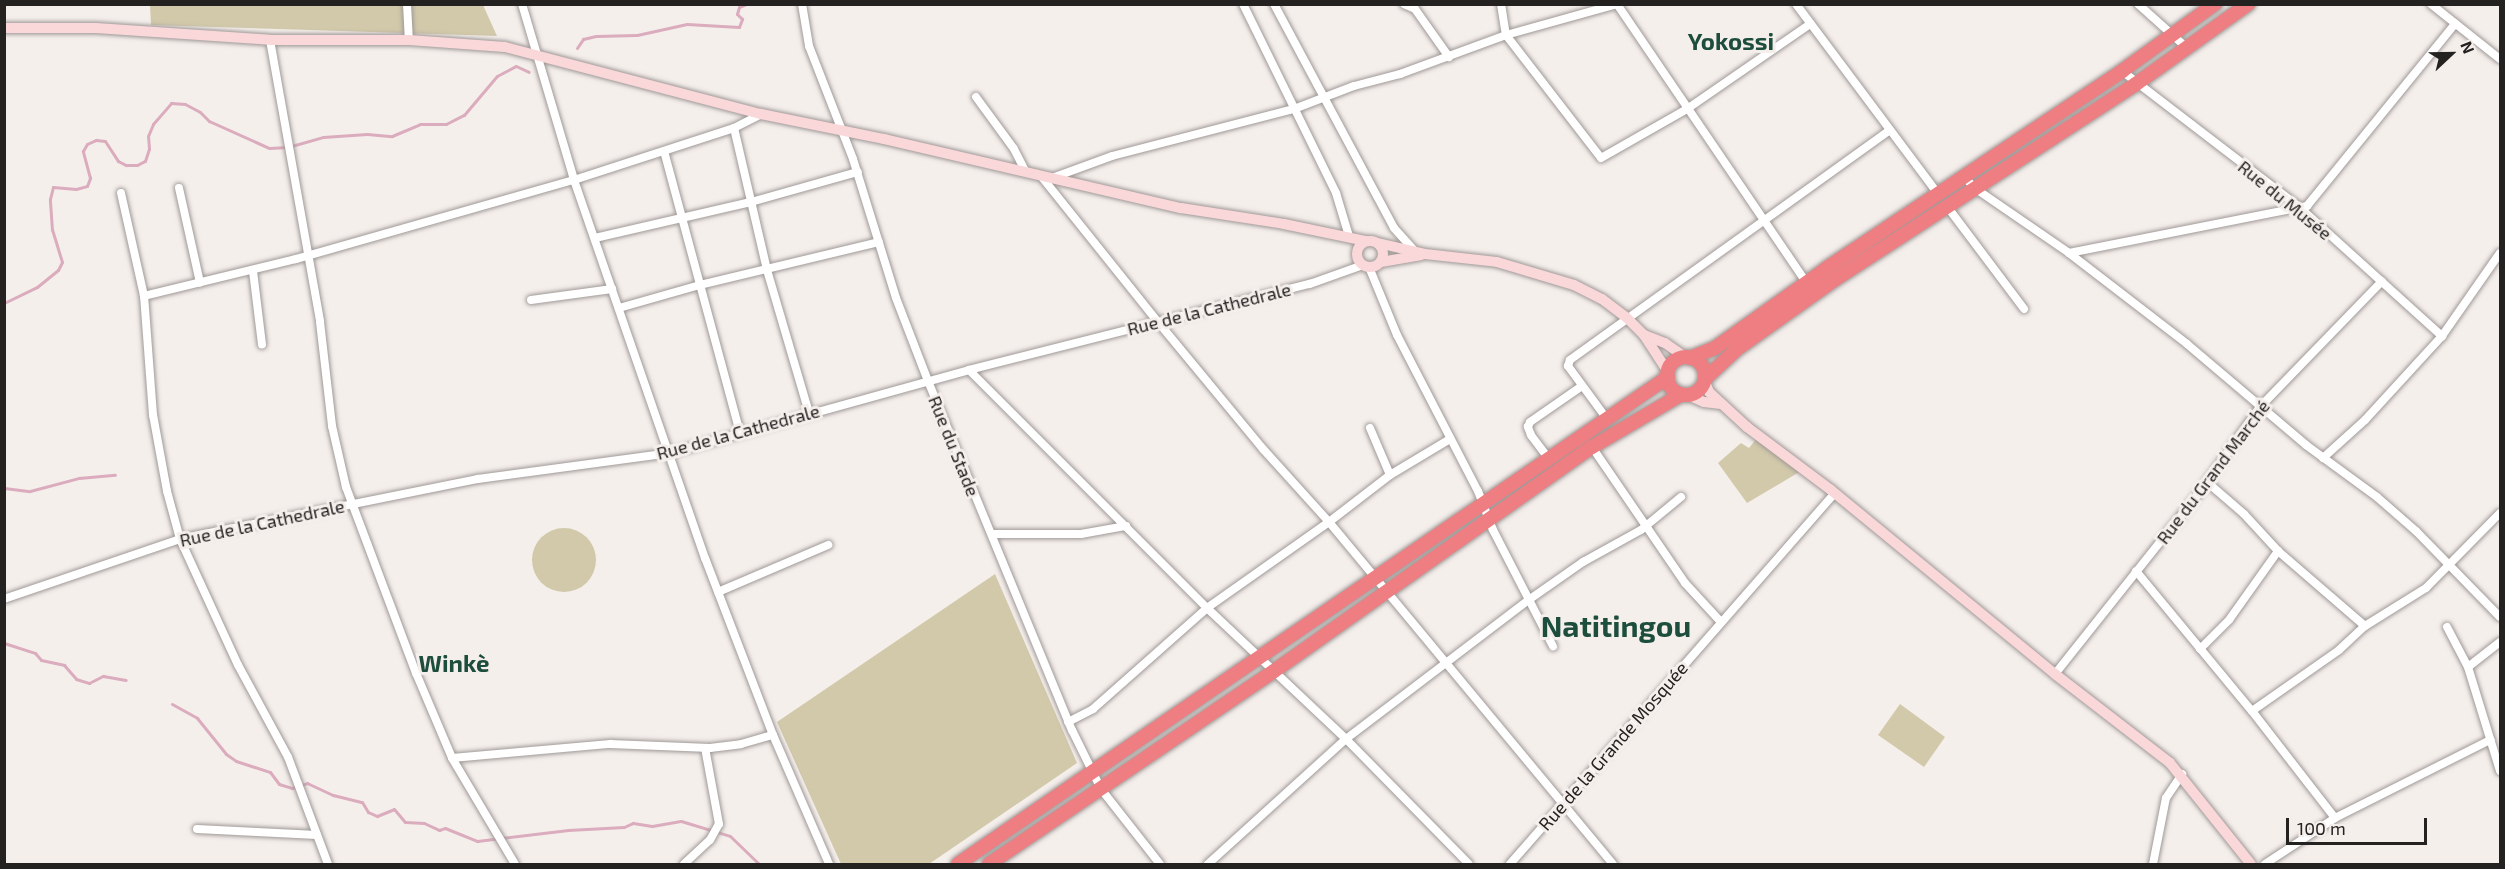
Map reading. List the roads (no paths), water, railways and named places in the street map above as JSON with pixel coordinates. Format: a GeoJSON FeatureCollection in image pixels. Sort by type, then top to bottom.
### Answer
{"type":"FeatureCollection","features":[{"type":"Feature","properties":{"kind":"highway"},"geometry":{"type":"LineString","coordinates":[[958,864],[1607,419],[1668,374],[1673,363],[1714,348],[1806,283],[2122,71],[2215,4]]}},
{"type":"Feature","properties":{"kind":"highway"},"geometry":{"type":"LineString","coordinates":[[989,864],[1274,671],[1592,447],[1685,395],[1699,390],[1704,380],[1737,349],[1814,295],[2136,84],[2248,4]]}},
{"type":"Feature","properties":{"kind":"highway"},"geometry":{"type":"LineString","coordinates":[[1688,358],[1703,368],[1704,380]]}},
{"type":"Feature","properties":{"kind":"highway"},"geometry":{"type":"LineString","coordinates":[[1668,374],[1674,390],[1685,395]]}},
{"type":"Feature","properties":{"kind":"street"},"geometry":{"type":"LineString","coordinates":[[407,4],[409,40]]}},
{"type":"Feature","properties":{"kind":"street"},"geometry":{"type":"LineString","coordinates":[[522,4],[574,180],[718,592],[773,735],[829,864]]}},
{"type":"Feature","properties":{"kind":"street","name":"Rue du Stade"},"geometry":{"type":"LineString","coordinates":[[802,4],[809,46],[858,172],[896,298],[927,381],[1068,722],[1101,789],[1160,864]]}},
{"type":"Feature","properties":{"kind":"street"},"geometry":{"type":"LineString","coordinates":[[1244,4],[1335,193],[1349,236]]}},
{"type":"Feature","properties":{"kind":"street"},"geometry":{"type":"LineString","coordinates":[[1274,4],[1322,99],[1394,228],[1420,253]]}},
{"type":"Feature","properties":{"kind":"street"},"geometry":{"type":"LineString","coordinates":[[1404,4],[1415,9],[1449,57]]}},
{"type":"Feature","properties":{"kind":"street"},"geometry":{"type":"LineString","coordinates":[[1501,4],[1506,35],[1601,158],[1687,109],[1810,24]]}},
{"type":"Feature","properties":{"kind":"street"},"geometry":{"type":"LineString","coordinates":[[1046,177],[1132,151],[1294,109],[1354,86],[1400,74],[1449,57],[1506,35],[1617,4],[1814,295]]}},
{"type":"Feature","properties":{"kind":"street"},"geometry":{"type":"LineString","coordinates":[[1796,4],[2024,309]]}},
{"type":"Feature","properties":{"kind":"street"},"geometry":{"type":"LineString","coordinates":[[2138,4],[2186,47]]}},
{"type":"Feature","properties":{"kind":"street"},"geometry":{"type":"LineString","coordinates":[[2430,4],[2500,59]]}},
{"type":"Feature","properties":{"kind":"street"},"geometry":{"type":"LineString","coordinates":[[2068,253],[2299,207],[2312,202],[2455,24]]}},
{"type":"Feature","properties":{"kind":"street"},"geometry":{"type":"LineString","coordinates":[[4,28],[96,28],[270,40],[409,40],[505,47],[536,52],[761,114],[1025,171],[1181,208],[1349,236],[1420,253],[1473,258],[1557,278],[1602,299],[1627,318],[1644,335],[1668,374]]}},
{"type":"Feature","properties":{"kind":"street"},"geometry":{"type":"LineString","coordinates":[[270,40],[320,322],[332,426],[351,504],[416,673],[452,758],[515,864]]}},
{"type":"Feature","properties":{"kind":"street","name":"Rue du Musée"},"geometry":{"type":"LineString","coordinates":[[2122,71],[2299,207],[2442,336]]}},
{"type":"Feature","properties":{"kind":"street"},"geometry":{"type":"LineString","coordinates":[[975,97],[1014,149],[1025,171]]}},
{"type":"Feature","properties":{"kind":"street"},"geometry":{"type":"LineString","coordinates":[[144,296],[253,271],[574,180],[734,128],[761,114]]}},
{"type":"Feature","properties":{"kind":"street"},"geometry":{"type":"LineString","coordinates":[[734,128],[767,270],[809,413]]}},
{"type":"Feature","properties":{"kind":"street"},"geometry":{"type":"LineString","coordinates":[[1607,419],[1582,386],[1568,362],[1889,131]]}},
{"type":"Feature","properties":{"kind":"street"},"geometry":{"type":"LineString","coordinates":[[664,152],[740,433]]}},
{"type":"Feature","properties":{"kind":"street"},"geometry":{"type":"LineString","coordinates":[[595,238],[751,202],[858,172]]}},
{"type":"Feature","properties":{"kind":"street"},"geometry":{"type":"LineString","coordinates":[[1046,177],[1158,322],[1263,449],[1329,522],[1612,864]]}},
{"type":"Feature","properties":{"kind":"street"},"geometry":{"type":"LineString","coordinates":[[1964,177],[1976,189],[2068,253],[2187,344],[2323,458],[2393,511],[2500,617]]}},
{"type":"Feature","properties":{"kind":"street"},"geometry":{"type":"LineString","coordinates":[[179,188],[200,283]]}},
{"type":"Feature","properties":{"kind":"street"},"geometry":{"type":"LineString","coordinates":[[121,193],[144,296],[153,415],[166,491],[180,539],[238,665],[288,757],[328,864]]}},
{"type":"Feature","properties":{"kind":"street"},"geometry":{"type":"LineString","coordinates":[[1366,241],[1358,249],[1357,255],[1366,266],[1397,335],[1553,646]]}},
{"type":"Feature","properties":{"kind":"street"},"geometry":{"type":"LineString","coordinates":[[619,308],[700,285],[879,243]]}},
{"type":"Feature","properties":{"kind":"street"},"geometry":{"type":"LineString","coordinates":[[1378,243],[1383,254],[1381,262]]}},
{"type":"Feature","properties":{"kind":"street"},"geometry":{"type":"LineString","coordinates":[[1366,266],[1420,253]]}},
{"type":"Feature","properties":{"kind":"street"},"geometry":{"type":"LineString","coordinates":[[2323,458],[2365,420],[2442,336],[2500,253]]}},
{"type":"Feature","properties":{"kind":"street","name":"Rue de la Cathedrale"},"geometry":{"type":"LineString","coordinates":[[4,599],[180,539],[478,479],[670,453],[927,381],[1310,284],[1366,266]]}},
{"type":"Feature","properties":{"kind":"street"},"geometry":{"type":"LineString","coordinates":[[253,271],[262,345]]}},
{"type":"Feature","properties":{"kind":"street","name":"Rue du Grand Marché"},"geometry":{"type":"LineString","coordinates":[[2055,674],[2207,482],[2260,406],[2382,281]]}},
{"type":"Feature","properties":{"kind":"street"},"geometry":{"type":"LineString","coordinates":[[531,300],[612,289]]}},
{"type":"Feature","properties":{"kind":"street"},"geometry":{"type":"LineString","coordinates":[[1644,335],[1688,358]]}},
{"type":"Feature","properties":{"kind":"street"},"geometry":{"type":"LineString","coordinates":[[969,370],[1207,608],[1346,739],[1469,864]]}},
{"type":"Feature","properties":{"kind":"street"},"geometry":{"type":"LineString","coordinates":[[1704,380],[1708,392],[1721,404],[1835,493],[2055,674],[2182,774],[2251,864]]}},
{"type":"Feature","properties":{"kind":"street"},"geometry":{"type":"LineString","coordinates":[[1549,459],[1531,435],[1528,427],[1530,422],[1582,386]]}},
{"type":"Feature","properties":{"kind":"street"},"geometry":{"type":"LineString","coordinates":[[1685,395],[1704,402],[1721,404]]}},
{"type":"Feature","properties":{"kind":"street"},"geometry":{"type":"LineString","coordinates":[[1370,428],[1390,475]]}},
{"type":"Feature","properties":{"kind":"street"},"geometry":{"type":"LineString","coordinates":[[1068,722],[1093,709],[1207,608],[1329,522],[1390,475],[1450,439]]}},
{"type":"Feature","properties":{"kind":"street"},"geometry":{"type":"LineString","coordinates":[[1592,447],[1685,583],[1721,622]]}},
{"type":"Feature","properties":{"kind":"street"},"geometry":{"type":"LineString","coordinates":[[2207,482],[2244,514],[2278,551],[2366,626]]}},
{"type":"Feature","properties":{"kind":"street","name":"Rue de la Grande Mosquée"},"geometry":{"type":"LineString","coordinates":[[1510,864],[1835,493]]}},
{"type":"Feature","properties":{"kind":"street"},"geometry":{"type":"LineString","coordinates":[[1208,864],[1346,739],[1530,599],[1583,562],[1625,540],[1681,497]]}},
{"type":"Feature","properties":{"kind":"street"},"geometry":{"type":"LineString","coordinates":[[2252,711],[2339,650],[2366,626],[2426,588],[2447,564],[2500,513]]}},
{"type":"Feature","properties":{"kind":"street"},"geometry":{"type":"LineString","coordinates":[[992,534],[1081,534],[1126,526]]}},
{"type":"Feature","properties":{"kind":"street"},"geometry":{"type":"LineString","coordinates":[[718,592],[828,545]]}},
{"type":"Feature","properties":{"kind":"street"},"geometry":{"type":"LineString","coordinates":[[2200,649],[2229,620],[2278,551]]}},
{"type":"Feature","properties":{"kind":"street"},"geometry":{"type":"LineString","coordinates":[[2136,571],[2252,711],[2335,818]]}},
{"type":"Feature","properties":{"kind":"street"},"geometry":{"type":"LineString","coordinates":[[2447,627],[2468,667],[2500,771]]}},
{"type":"Feature","properties":{"kind":"street"},"geometry":{"type":"LineString","coordinates":[[2468,667],[2500,642]]}},
{"type":"Feature","properties":{"kind":"street"},"geometry":{"type":"LineString","coordinates":[[452,758],[610,744],[705,748],[741,744],[773,735]]}},
{"type":"Feature","properties":{"kind":"street"},"geometry":{"type":"LineString","coordinates":[[2265,864],[2335,818],[2490,740]]}},
{"type":"Feature","properties":{"kind":"street"},"geometry":{"type":"LineString","coordinates":[[684,864],[711,840],[719,824],[705,748]]}},
{"type":"Feature","properties":{"kind":"street"},"geometry":{"type":"LineString","coordinates":[[2153,864],[2166,798],[2182,774]]}},
{"type":"Feature","properties":{"kind":"street"},"geometry":{"type":"LineString","coordinates":[[197,829],[317,834]]}},
{"type":"Feature","properties":{"kind":"waterway"},"geometry":{"type":"LineString","coordinates":[[577,48],[583,39],[596,36],[637,35],[687,24],[739,27],[742,19],[737,14],[739,7],[746,4]]}},
{"type":"Feature","properties":{"kind":"waterway"},"geometry":{"type":"LineString","coordinates":[[754,4],[774,4]]}},
{"type":"Feature","properties":{"kind":"waterway"},"geometry":{"type":"LineString","coordinates":[[887,4],[949,4]]}},
{"type":"Feature","properties":{"kind":"waterway"},"geometry":{"type":"LineString","coordinates":[[4,303],[37,287],[58,270],[62,262],[52,230],[50,199],[53,187],[76,189],[87,186],[90,178],[83,151],[87,144],[96,140],[105,141],[118,161],[126,165],[137,165],[145,161],[149,149],[148,136],[153,124],[171,103],[185,104],[200,112],[209,121],[269,148],[288,147],[323,137],[367,134],[392,136],[420,124],[446,124],[464,115],[497,76],[516,66],[529,72]]}},
{"type":"Feature","properties":{"kind":"waterway"},"geometry":{"type":"LineString","coordinates":[[4,488],[30,491],[79,478],[115,475]]}},
{"type":"Feature","properties":{"kind":"waterway"},"geometry":{"type":"LineString","coordinates":[[4,643],[35,653],[41,660],[64,665],[76,679],[89,683],[103,676],[126,680]]}},
{"type":"Feature","properties":{"kind":"waterway"},"geometry":{"type":"LineString","coordinates":[[172,704],[197,718],[226,754],[236,761],[270,772],[279,784],[292,788],[307,783],[333,795],[362,802],[368,812],[377,816],[394,809],[405,822],[424,823],[439,830],[445,828],[477,841],[568,830],[624,827],[633,823],[652,826],[681,821],[730,836],[759,864]]}},
{"type":"Feature","properties":{"kind":"district","name":"Yokossi"},"geometry":{"type":"Point","coordinates":[1731,41]}},
{"type":"Feature","properties":{"kind":"district","name":"Natitingou"},"geometry":{"type":"Point","coordinates":[1616,625]}},
{"type":"Feature","properties":{"kind":"district","name":"Winkè"},"geometry":{"type":"Point","coordinates":[454,663]}}]}
